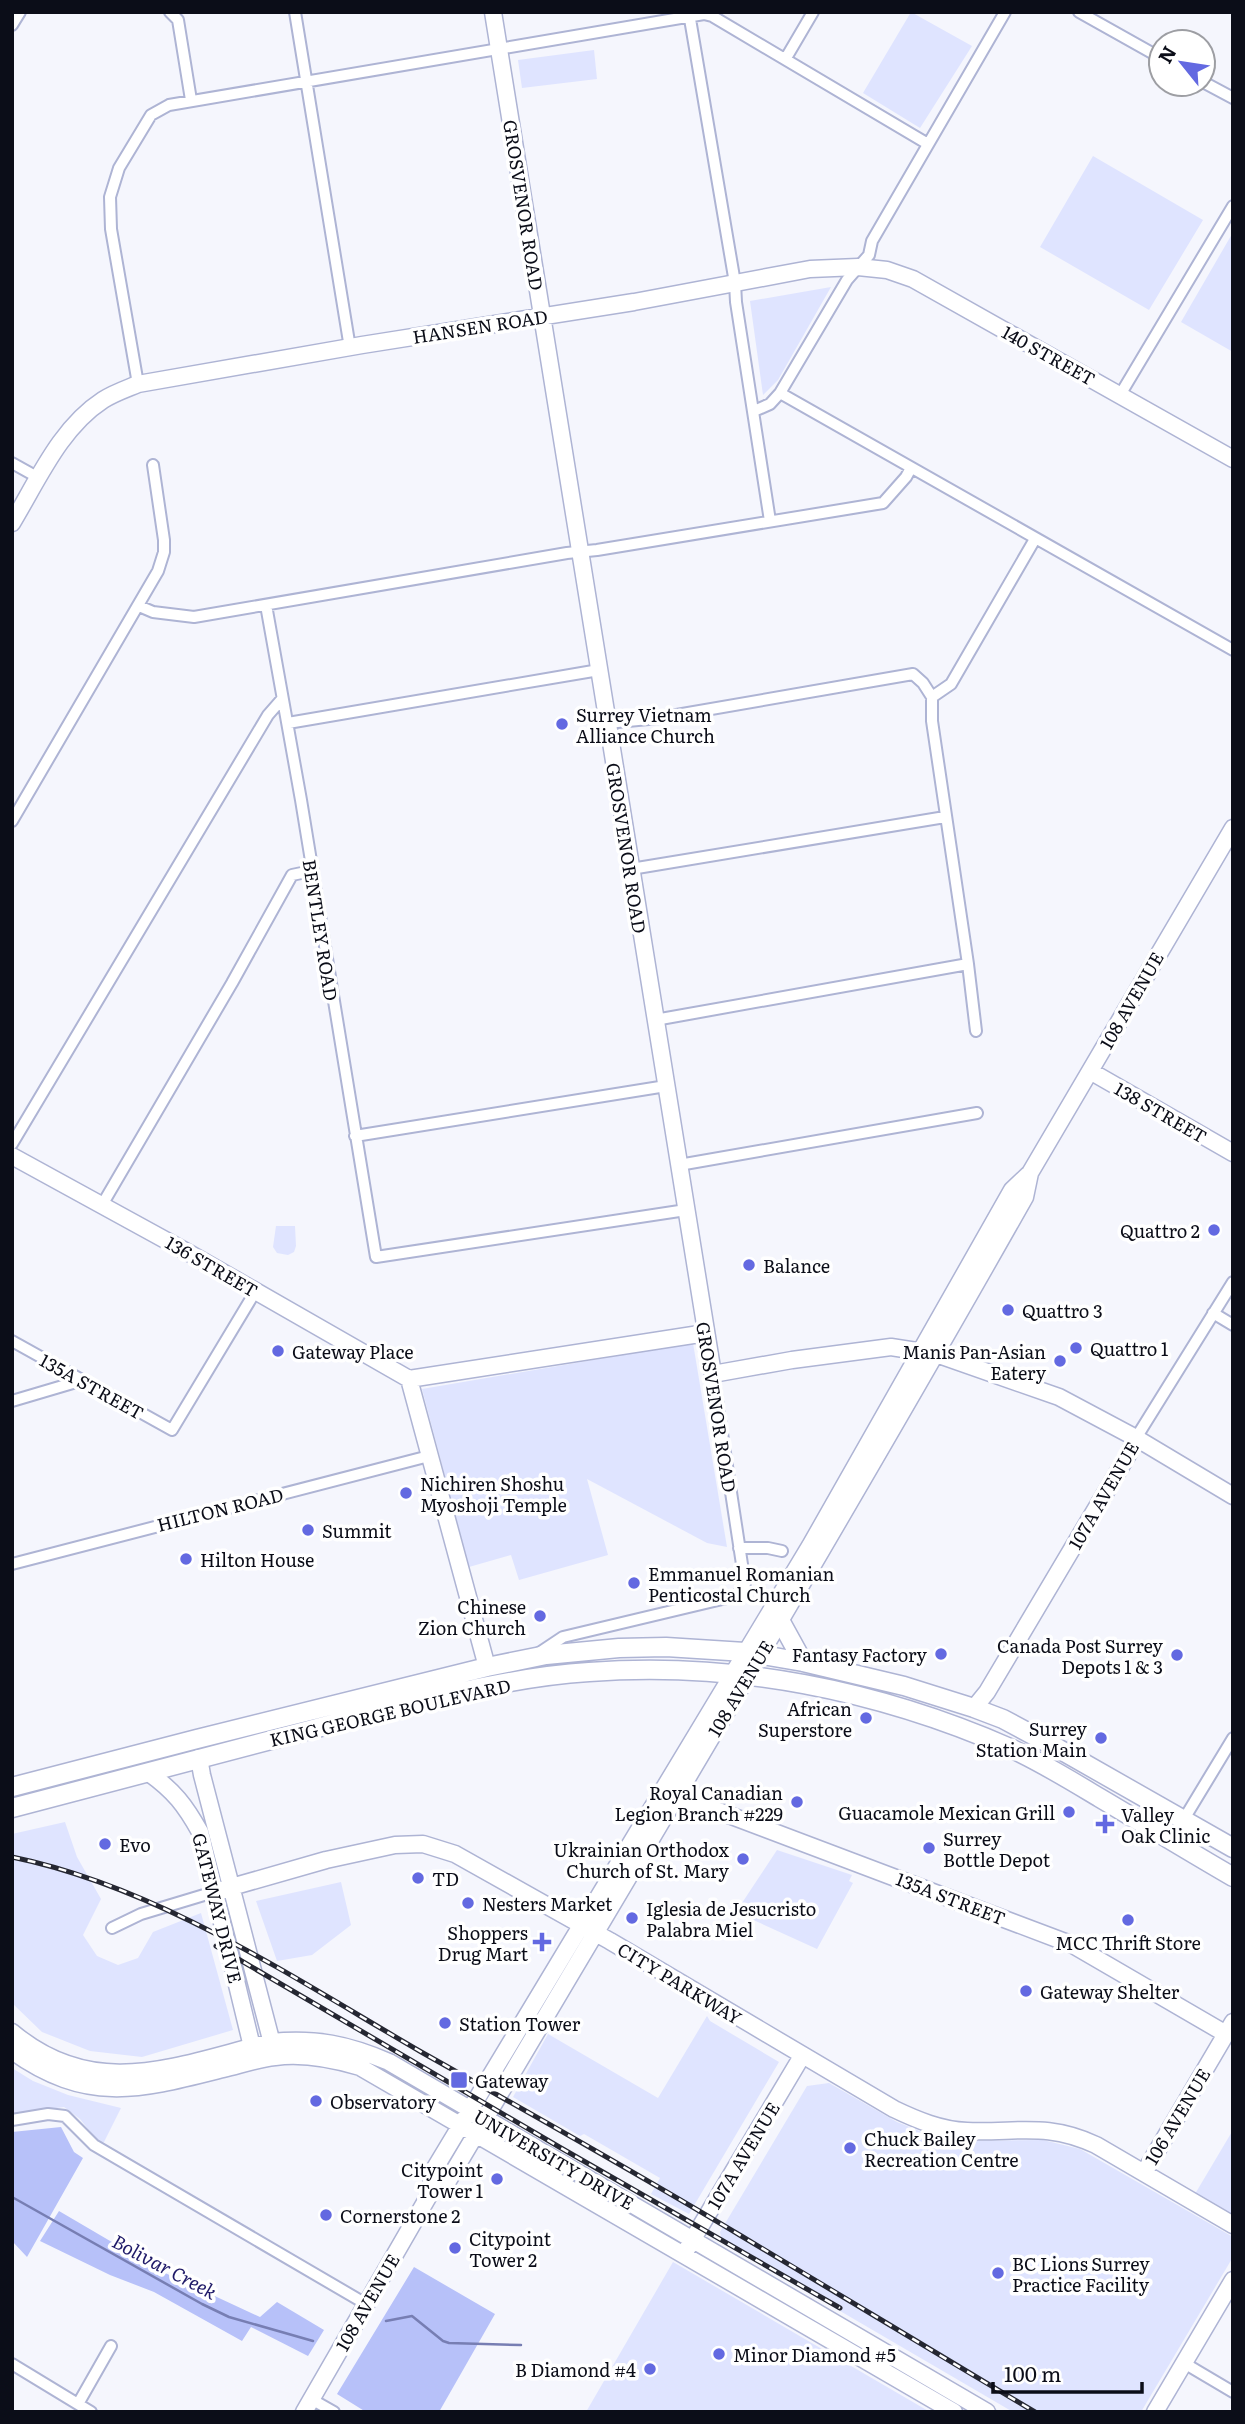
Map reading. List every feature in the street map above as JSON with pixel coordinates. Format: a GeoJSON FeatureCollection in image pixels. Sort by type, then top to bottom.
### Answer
{"type":"FeatureCollection","features":[{"type":"Feature","properties":{"kind":"main road"},"geometry":{"type":"LineString","coordinates":[[781,1622],[803,1662]]}},
{"type":"Feature","properties":{"kind":"main road","name":"KING GEORGE BOULEVARD"},"geometry":{"type":"LineString","coordinates":[[12,1787],[487,1667],[530,1658],[619,1648],[666,1647],[753,1653],[803,1662],[893,1684],[974,1708],[1003,1719],[1059,1749],[1233,1848]]}},
{"type":"Feature","properties":{"kind":"main road","name":"KING GEORGE BOULEVARD"},"geometry":{"type":"LineString","coordinates":[[12,1808],[487,1685],[586,1672],[668,1669],[740,1674],[838,1691],[899,1707],[984,1737],[1058,1773],[1233,1877]]}},
{"type":"Feature","properties":{"kind":"main road"},"geometry":{"type":"LineString","coordinates":[[1152,1829],[1184,1819],[1183,1847]]}},
{"type":"Feature","properties":{"kind":"street"},"geometry":{"type":"LineString","coordinates":[[12,25],[20,12]]}},
{"type":"Feature","properties":{"kind":"street"},"geometry":{"type":"LineString","coordinates":[[170,12],[178,20],[191,100]]}},
{"type":"Feature","properties":{"kind":"street"},"geometry":{"type":"LineString","coordinates":[[295,12],[350,348]]}},
{"type":"Feature","properties":{"kind":"street","name":"GROSVENOR ROAD"},"geometry":{"type":"LineString","coordinates":[[494,12],[745,1584],[743,1591],[735,1596]]}},
{"type":"Feature","properties":{"kind":"street"},"geometry":{"type":"LineString","coordinates":[[786,58],[813,12]]}},
{"type":"Feature","properties":{"kind":"street"},"geometry":{"type":"LineString","coordinates":[[754,411],[770,404],[780,393],[847,280],[869,255],[872,241],[1006,12]]}},
{"type":"Feature","properties":{"kind":"street"},"geometry":{"type":"LineString","coordinates":[[1079,12],[1147,50]]}},
{"type":"Feature","properties":{"kind":"street"},"geometry":{"type":"LineString","coordinates":[[138,384],[111,229],[110,197],[120,169],[151,115],[169,105],[690,15],[712,16],[928,144]]}},
{"type":"Feature","properties":{"kind":"street"},"geometry":{"type":"LineString","coordinates":[[690,15],[771,521]]}},
{"type":"Feature","properties":{"kind":"street"},"geometry":{"type":"LineString","coordinates":[[1217,89],[1233,98]]}},
{"type":"Feature","properties":{"kind":"street"},"geometry":{"type":"LineString","coordinates":[[1120,394],[1233,206]]}},
{"type":"Feature","properties":{"kind":"street","name":"HANSEN ROAD"},"geometry":{"type":"LineString","coordinates":[[12,523],[68,431],[105,398],[138,384],[542,317],[810,269],[858,267]]}},
{"type":"Feature","properties":{"kind":"street","name":"140 STREET"},"geometry":{"type":"LineString","coordinates":[[858,267],[887,270],[913,279],[1233,459]]}},
{"type":"Feature","properties":{"kind":"street"},"geometry":{"type":"LineString","coordinates":[[780,393],[1233,650]]}},
{"type":"Feature","properties":{"kind":"street"},"geometry":{"type":"LineString","coordinates":[[12,463],[39,478]]}},
{"type":"Feature","properties":{"kind":"street"},"geometry":{"type":"LineString","coordinates":[[12,821],[158,571],[164,552],[164,540],[152,465]]}},
{"type":"Feature","properties":{"kind":"street"},"geometry":{"type":"LineString","coordinates":[[139,606],[153,612],[194,617],[883,503],[911,468]]}},
{"type":"Feature","properties":{"kind":"street"},"geometry":{"type":"LineString","coordinates":[[932,697],[951,684],[1035,539]]}},
{"type":"Feature","properties":{"kind":"street","name":"BENTLEY ROAD"},"geometry":{"type":"LineString","coordinates":[[266,604],[376,1256],[686,1210]]}},
{"type":"Feature","properties":{"kind":"street"},"geometry":{"type":"LineString","coordinates":[[288,723],[599,670]]}},
{"type":"Feature","properties":{"kind":"street"},"geometry":{"type":"LineString","coordinates":[[607,723],[659,718],[913,674],[932,697],[932,721],[976,1031]]}},
{"type":"Feature","properties":{"kind":"street"},"geometry":{"type":"LineString","coordinates":[[12,1144],[268,715],[282,699]]}},
{"type":"Feature","properties":{"kind":"street"},"geometry":{"type":"LineString","coordinates":[[631,869],[945,817]]}},
{"type":"Feature","properties":{"kind":"street","name":"108 AVENUE"},"geometry":{"type":"LineString","coordinates":[[753,1653],[781,1622],[928,1353],[1012,1190],[1030,1173],[1233,828]]}},
{"type":"Feature","properties":{"kind":"street"},"geometry":{"type":"LineString","coordinates":[[102,1205],[292,875],[311,871]]}},
{"type":"Feature","properties":{"kind":"street"},"geometry":{"type":"LineString","coordinates":[[655,1020],[968,964]]}},
{"type":"Feature","properties":{"kind":"street","name":"138 STREET"},"geometry":{"type":"LineString","coordinates":[[1090,1070],[1233,1153]]}},
{"type":"Feature","properties":{"kind":"street"},"geometry":{"type":"LineString","coordinates":[[355,1136],[666,1087]]}},
{"type":"Feature","properties":{"kind":"street"},"geometry":{"type":"LineString","coordinates":[[679,1165],[977,1113]]}},
{"type":"Feature","properties":{"kind":"street","name":"136 STREET"},"geometry":{"type":"LineString","coordinates":[[12,1156],[409,1379]]}},
{"type":"Feature","properties":{"kind":"street","name":"107A AVENUE"},"geometry":{"type":"LineString","coordinates":[[974,1708],[987,1692],[1136,1438],[1233,1282]]}},
{"type":"Feature","properties":{"kind":"street","name":"135A STREET"},"geometry":{"type":"LineString","coordinates":[[12,1341],[172,1430],[256,1292]]}},
{"type":"Feature","properties":{"kind":"street"},"geometry":{"type":"LineString","coordinates":[[1213,1313],[1233,1325]]}},
{"type":"Feature","properties":{"kind":"street"},"geometry":{"type":"LineString","coordinates":[[487,1667],[409,1379],[706,1333]]}},
{"type":"Feature","properties":{"kind":"street"},"geometry":{"type":"LineString","coordinates":[[713,1374],[891,1347],[928,1353],[1059,1397],[1136,1438],[1233,1496]]}},
{"type":"Feature","properties":{"kind":"street","name":"108 AVENUE"},"geometry":{"type":"LineString","coordinates":[[308,2405],[431,2192],[432,2173],[473,2122],[753,1653],[810,1546],[928,1353]]}},
{"type":"Feature","properties":{"kind":"street"},"geometry":{"type":"LineString","coordinates":[[12,1401],[83,1380]]}},
{"type":"Feature","properties":{"kind":"street","name":"HILTON ROAD"},"geometry":{"type":"LineString","coordinates":[[12,1564],[429,1456]]}},
{"type":"Feature","properties":{"kind":"street"},"geometry":{"type":"LineString","coordinates":[[739,1548],[782,1551]]}},
{"type":"Feature","properties":{"kind":"street","name":"KING GEORGE BOULEVARD"},"geometry":{"type":"LineString","coordinates":[[530,1658],[563,1637],[735,1596]]}},
{"type":"Feature","properties":{"kind":"street"},"geometry":{"type":"LineString","coordinates":[[1184,1819],[1233,1738]]}},
{"type":"Feature","properties":{"kind":"street","name":"GATEWAY DRIVE"},"geometry":{"type":"LineString","coordinates":[[200,1758],[202,1775],[273,2049]]}},
{"type":"Feature","properties":{"kind":"street","name":"GATEWAY DRIVE"},"geometry":{"type":"LineString","coordinates":[[149,1773],[173,1791],[201,1832],[253,2054]]}},
{"type":"Feature","properties":{"kind":"street","name":"135A STREET"},"geometry":{"type":"LineString","coordinates":[[669,1793],[1073,1945],[1229,2028]]}},
{"type":"Feature","properties":{"kind":"street","name":"CITY PARKWAY"},"geometry":{"type":"LineString","coordinates":[[112,1928],[141,1914],[348,1854],[395,1845],[423,1844],[455,1854],[894,2109],[923,2122],[967,2131],[1031,2128],[1062,2132],[1096,2145],[1233,2225]]}},
{"type":"Feature","properties":{"kind":"street","name":"106 AVENUE"},"geometry":{"type":"LineString","coordinates":[[1143,2173],[1229,2028]]}},
{"type":"Feature","properties":{"kind":"street","name":"UNIVERSITY DRIVE"},"geometry":{"type":"LineString","coordinates":[[12,2032],[54,2059],[92,2070],[127,2074],[273,2049],[360,2067],[473,2122],[688,2247],[987,2412]]}},
{"type":"Feature","properties":{"kind":"street","name":"UNIVERSITY DRIVE"},"geometry":{"type":"LineString","coordinates":[[12,2051],[38,2068],[69,2081],[121,2090],[161,2085],[253,2054]]}},
{"type":"Feature","properties":{"kind":"street","name":"107A AVENUE"},"geometry":{"type":"LineString","coordinates":[[688,2247],[802,2056]]}},
{"type":"Feature","properties":{"kind":"street"},"geometry":{"type":"LineString","coordinates":[[12,2120],[48,2114],[65,2116],[94,2146],[366,2304]]}},
{"type":"Feature","properties":{"kind":"street","name":"UNIVERSITY DRIVE"},"geometry":{"type":"LineString","coordinates":[[688,2247],[954,2412]]}},
{"type":"Feature","properties":{"kind":"street"},"geometry":{"type":"LineString","coordinates":[[1155,2412],[1233,2280]]}},
{"type":"Feature","properties":{"kind":"street"},"geometry":{"type":"LineString","coordinates":[[78,2404],[111,2346]]}},
{"type":"Feature","properties":{"kind":"street"},"geometry":{"type":"LineString","coordinates":[[1184,2363],[1233,2392]]}},
{"type":"Feature","properties":{"kind":"street"},"geometry":{"type":"LineString","coordinates":[[12,2364],[91,2412]]}},
{"type":"Feature","properties":{"kind":"street"},"geometry":{"type":"LineString","coordinates":[[308,2405],[334,2412]]}},
{"type":"Feature","properties":{"kind":"shaded area"},"geometry":{"type":"Polygon","coordinates":[[[911,12],[972,46],[920,128],[863,93],[911,12]]]}},
{"type":"Feature","properties":{"kind":"shaded area"},"geometry":{"type":"Polygon","coordinates":[[[594,50],[597,79],[522,88],[518,60],[594,50]]]}},
{"type":"Feature","properties":{"kind":"shaded area"},"geometry":{"type":"Polygon","coordinates":[[[1093,156],[1203,220],[1149,310],[1040,247],[1093,156]]]}},
{"type":"Feature","properties":{"kind":"shaded area"},"geometry":{"type":"Polygon","coordinates":[[[1233,234],[1233,352],[1181,322],[1233,234]]]}},
{"type":"Feature","properties":{"kind":"shaded area"},"geometry":{"type":"Polygon","coordinates":[[[831,287],[778,380],[763,395],[750,301],[831,287]]]}},
{"type":"Feature","properties":{"kind":"shaded area"},"geometry":{"type":"Polygon","coordinates":[[[276,1226],[295,1226],[294,1252],[288,1255],[277,1253],[273,1247],[276,1226]]]}},
{"type":"Feature","properties":{"kind":"shaded area"},"geometry":{"type":"Polygon","coordinates":[[[693,1343],[727,1547],[707,1543],[587,1479],[608,1555],[519,1580],[511,1555],[469,1567],[422,1389],[693,1343]]]}},
{"type":"Feature","properties":{"kind":"shaded area"},"geometry":{"type":"Polygon","coordinates":[[[65,1822],[77,1857],[101,1899],[83,1935],[97,1956],[118,1965],[138,1958],[153,1932],[201,1913],[233,2030],[142,2057],[90,2051],[42,2032],[12,2003],[12,1834],[65,1822]]]}},
{"type":"Feature","properties":{"kind":"shaded area"},"geometry":{"type":"Polygon","coordinates":[[[777,1850],[852,1875],[849,1881],[853,1883],[817,1949],[736,1912],[777,1850]]]}},
{"type":"Feature","properties":{"kind":"shaded area"},"geometry":{"type":"Polygon","coordinates":[[[341,1882],[351,1925],[312,1955],[277,1961],[256,1901],[341,1882]]]}},
{"type":"Feature","properties":{"kind":"shaded area"},"geometry":{"type":"Polygon","coordinates":[[[707,2016],[710,2021],[779,2062],[689,2214],[651,2194],[660,2178],[513,2097],[548,2034],[658,2098],[707,2016]]]}},
{"type":"Feature","properties":{"kind":"shaded area"},"geometry":{"type":"Polygon","coordinates":[[[12,2068],[33,2081],[68,2095],[121,2108],[104,2142],[100,2144],[80,2119],[64,2107],[12,2114],[12,2068]]]}},
{"type":"Feature","properties":{"kind":"shaded area"},"geometry":{"type":"Polygon","coordinates":[[[829,2083],[897,2122],[935,2137],[961,2141],[1043,2140],[1080,2149],[1233,2237],[1233,2257],[1141,2412],[1013,2412],[722,2242],[720,2232],[807,2086],[829,2083]]]}},
{"type":"Feature","properties":{"kind":"shaded area"},"geometry":{"type":"Polygon","coordinates":[[[61,2127],[74,2152],[83,2158],[27,2257],[12,2241],[12,2132],[61,2127]]]}},
{"type":"Feature","properties":{"kind":"shaded area"},"geometry":{"type":"Polygon","coordinates":[[[1233,2130],[1233,2216],[1195,2194],[1233,2130]]]}},
{"type":"Feature","properties":{"kind":"shaded area"},"geometry":{"type":"Polygon","coordinates":[[[59,2211],[163,2272],[260,2317],[277,2302],[324,2330],[308,2356],[251,2327],[242,2341],[154,2292],[110,2275],[40,2241],[59,2211]]]}},
{"type":"Feature","properties":{"kind":"shaded area"},"geometry":{"type":"Polygon","coordinates":[[[673,2262],[930,2412],[586,2412],[673,2262]]]}},
{"type":"Feature","properties":{"kind":"shaded area"},"geometry":{"type":"Polygon","coordinates":[[[414,2267],[495,2314],[439,2412],[366,2412],[337,2394],[414,2267]]]}},
{"type":"Feature","properties":{"kind":"waterway","name":"Bolivar Creek"},"geometry":{"type":"LineString","coordinates":[[12,2197],[229,2317],[313,2341]]}},
{"type":"Feature","properties":{"kind":"waterway","name":"Bolivar Creek"},"geometry":{"type":"LineString","coordinates":[[386,2321],[412,2316],[449,2343],[521,2345]]}},
{"type":"Feature","properties":{"kind":"railway"},"geometry":{"type":"LineString","coordinates":[[12,1857],[67,1871],[120,1890],[225,1938],[664,2190],[1035,2412]]}},
{"type":"Feature","properties":{"kind":"railway"},"geometry":{"type":"LineString","coordinates":[[216,1946],[840,2308]]}},
{"type":"Feature","properties":{"kind":"place","name":"Surrey Vietnam Alliance Church"},"geometry":{"type":"Point","coordinates":[562,724]}},
{"type":"Feature","properties":{"kind":"place","name":"Quattro 2"},"geometry":{"type":"Point","coordinates":[1214,1230]}},
{"type":"Feature","properties":{"kind":"place","name":"Balance"},"geometry":{"type":"Point","coordinates":[749,1265]}},
{"type":"Feature","properties":{"kind":"place","name":"Quattro 3"},"geometry":{"type":"Point","coordinates":[1008,1310]}},
{"type":"Feature","properties":{"kind":"place","name":"Quattro 1"},"geometry":{"type":"Point","coordinates":[1076,1348]}},
{"type":"Feature","properties":{"kind":"place","name":"Gateway Place"},"geometry":{"type":"Point","coordinates":[278,1351]}},
{"type":"Feature","properties":{"kind":"place","name":"Manis Pan-Asian Eatery"},"geometry":{"type":"Point","coordinates":[1060,1361]}},
{"type":"Feature","properties":{"kind":"place","name":"Nichiren Shoshu Myoshoji Temple"},"geometry":{"type":"Point","coordinates":[406,1493]}},
{"type":"Feature","properties":{"kind":"place","name":"Summit"},"geometry":{"type":"Point","coordinates":[308,1530]}},
{"type":"Feature","properties":{"kind":"place","name":"Hilton House"},"geometry":{"type":"Point","coordinates":[186,1559]}},
{"type":"Feature","properties":{"kind":"place","name":"Emmanuel Romanian Penticostal Church"},"geometry":{"type":"Point","coordinates":[634,1583]}},
{"type":"Feature","properties":{"kind":"place","name":"Chinese Zion Church"},"geometry":{"type":"Point","coordinates":[540,1616]}},
{"type":"Feature","properties":{"kind":"place","name":"Fantasy Factory"},"geometry":{"type":"Point","coordinates":[941,1654]}},
{"type":"Feature","properties":{"kind":"place","name":"Canada Post Surrey Depots 1 & 3"},"geometry":{"type":"Point","coordinates":[1177,1655]}},
{"type":"Feature","properties":{"kind":"place","name":"African Superstore"},"geometry":{"type":"Point","coordinates":[866,1718]}},
{"type":"Feature","properties":{"kind":"place","name":"Surrey Station Main"},"geometry":{"type":"Point","coordinates":[1101,1738]}},
{"type":"Feature","properties":{"kind":"place","name":"Royal Canadian Legion Branch #229"},"geometry":{"type":"Point","coordinates":[797,1802]}},
{"type":"Feature","properties":{"kind":"place","name":"Guacamole Mexican Grill"},"geometry":{"type":"Point","coordinates":[1069,1812]}},
{"type":"Feature","properties":{"kind":"place","name":"Valley Oak Clinic"},"geometry":{"type":"Point","coordinates":[1105,1824]}},
{"type":"Feature","properties":{"kind":"place","name":"Evo"},"geometry":{"type":"Point","coordinates":[105,1844]}},
{"type":"Feature","properties":{"kind":"place","name":"Surrey Bottle Depot"},"geometry":{"type":"Point","coordinates":[929,1848]}},
{"type":"Feature","properties":{"kind":"place","name":"Ukrainian Orthodox Church of St. Mary"},"geometry":{"type":"Point","coordinates":[743,1859]}},
{"type":"Feature","properties":{"kind":"place","name":"TD"},"geometry":{"type":"Point","coordinates":[418,1878]}},
{"type":"Feature","properties":{"kind":"place","name":"Nesters Market"},"geometry":{"type":"Point","coordinates":[468,1903]}},
{"type":"Feature","properties":{"kind":"place","name":"Iglesia de Jesucristo Palabra Miel"},"geometry":{"type":"Point","coordinates":[632,1918]}},
{"type":"Feature","properties":{"kind":"place","name":"MCC Thrift Store"},"geometry":{"type":"Point","coordinates":[1128,1920]}},
{"type":"Feature","properties":{"kind":"place","name":"Shoppers Drug Mart"},"geometry":{"type":"Point","coordinates":[542,1942]}},
{"type":"Feature","properties":{"kind":"place","name":"Gateway Shelter"},"geometry":{"type":"Point","coordinates":[1026,1991]}},
{"type":"Feature","properties":{"kind":"place","name":"Station Tower"},"geometry":{"type":"Point","coordinates":[445,2023]}},
{"type":"Feature","properties":{"kind":"place","name":"Gateway"},"geometry":{"type":"Point","coordinates":[459,2080]}},
{"type":"Feature","properties":{"kind":"place","name":"Observatory"},"geometry":{"type":"Point","coordinates":[316,2101]}},
{"type":"Feature","properties":{"kind":"place","name":"Chuck Bailey Recreation Centre"},"geometry":{"type":"Point","coordinates":[850,2148]}},
{"type":"Feature","properties":{"kind":"place","name":"Citypoint Tower 1"},"geometry":{"type":"Point","coordinates":[497,2179]}},
{"type":"Feature","properties":{"kind":"place","name":"Cornerstone 2"},"geometry":{"type":"Point","coordinates":[326,2215]}},
{"type":"Feature","properties":{"kind":"place","name":"Citypoint Tower 2"},"geometry":{"type":"Point","coordinates":[455,2248]}},
{"type":"Feature","properties":{"kind":"place","name":"BC Lions Surrey Practice Facility"},"geometry":{"type":"Point","coordinates":[998,2273]}},
{"type":"Feature","properties":{"kind":"place","name":"Minor Diamond #5"},"geometry":{"type":"Point","coordinates":[719,2354]}},
{"type":"Feature","properties":{"kind":"place","name":"B Diamond #4"},"geometry":{"type":"Point","coordinates":[650,2369]}}]}
